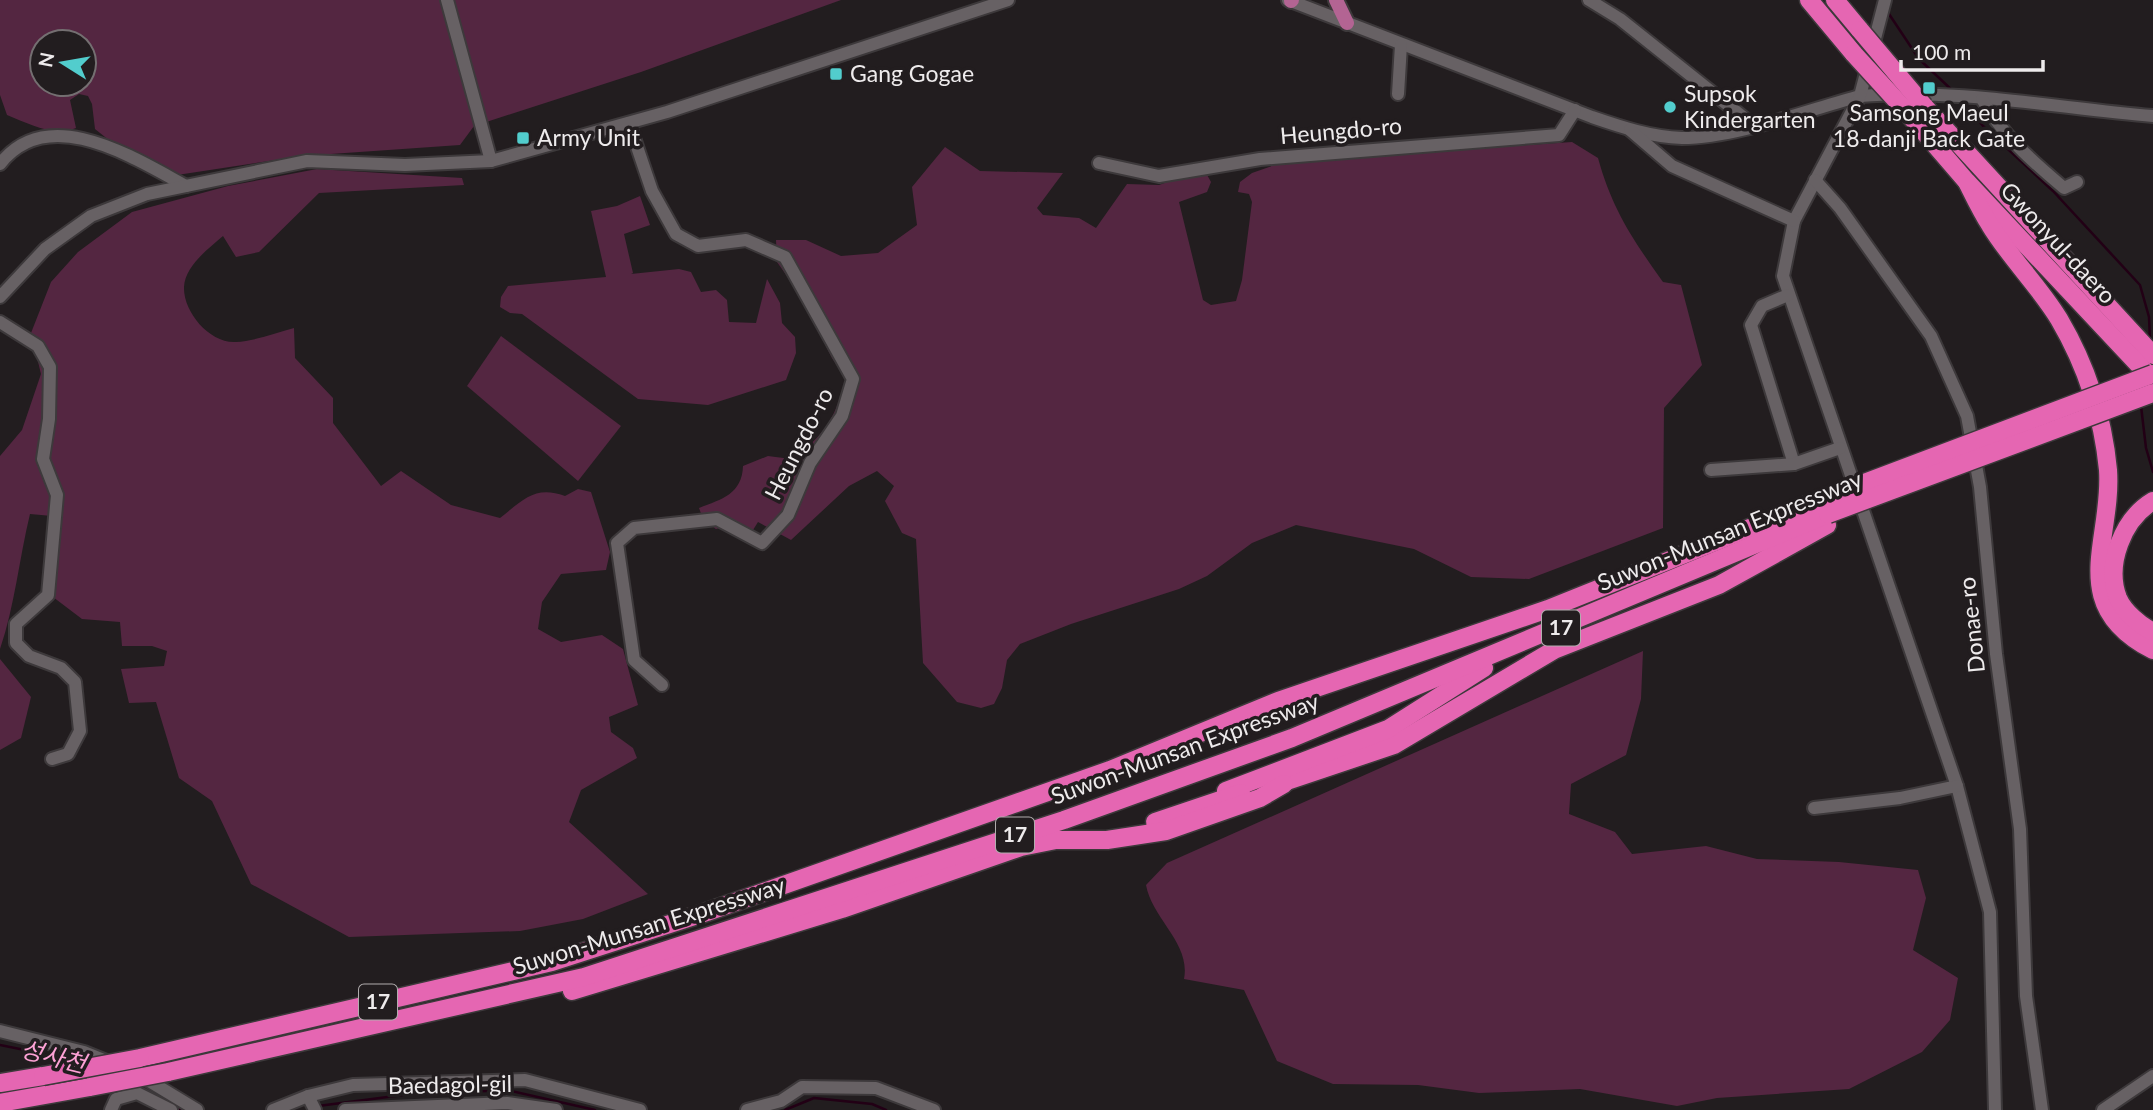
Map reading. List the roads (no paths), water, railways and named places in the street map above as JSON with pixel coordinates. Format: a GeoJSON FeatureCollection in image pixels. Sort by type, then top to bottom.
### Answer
{"type":"FeatureCollection","features":[{"type":"Feature","properties":{"kind":"highway","name":"Gwonyul-daero"},"geometry":{"type":"LineString","coordinates":[[1809,0],[1967,182],[2153,380]]}},
{"type":"Feature","properties":{"kind":"highway","name":"Gwonyul-daero"},"geometry":{"type":"LineString","coordinates":[[1835,0],[1924,106],[2153,355]]}},
{"type":"Feature","properties":{"kind":"highway"},"geometry":{"type":"LineString","coordinates":[[1967,182],[1990,225],[2059,319],[2092,388],[2108,472],[2099,585],[2110,612],[2122,627],[2153,650]]}},
{"type":"Feature","properties":{"kind":"highway","name":"Suwon-Munsan Expressway"},"geometry":{"type":"LineString","coordinates":[[0,1103],[168,1072],[450,1008],[538,998],[734,935],[1292,738],[1538,637],[2153,374]]}},
{"type":"Feature","properties":{"kind":"highway","name":"Suwon-Munsan Expressway"},"geometry":{"type":"LineString","coordinates":[[0,1083],[140,1058],[552,962],[615,942],[751,897],[1110,770],[1278,701],[1827,512],[2153,393]]}},
{"type":"Feature","properties":{"kind":"highway"},"geometry":{"type":"LineString","coordinates":[[734,935],[1041,842],[1078,839],[1107,841],[1196,822],[1260,798],[1284,784],[1394,745],[1554,650],[1719,585],[1827,512],[2153,405]]}},
{"type":"Feature","properties":{"kind":"highway"},"geometry":{"type":"LineString","coordinates":[[2153,501],[2134,517],[2122,537],[2115,566],[2118,598],[2141,626],[2153,632]]}},
{"type":"Feature","properties":{"kind":"highway"},"geometry":{"type":"LineString","coordinates":[[1284,784],[1261,786],[1157,822],[1134,824],[1388,729],[1538,637]]}},
{"type":"Feature","properties":{"kind":"main road"},"geometry":{"type":"LineString","coordinates":[[1336,0],[1347,23]]}},
{"type":"Feature","properties":{"kind":"street"},"geometry":{"type":"LineString","coordinates":[[447,0],[491,161]]}},
{"type":"Feature","properties":{"kind":"street"},"geometry":{"type":"LineString","coordinates":[[0,297],[45,249],[91,216],[147,194],[307,161],[405,165],[491,161],[629,123],[1008,0]]}},
{"type":"Feature","properties":{"kind":"street"},"geometry":{"type":"LineString","coordinates":[[1290,0],[1401,45],[1630,130],[1680,138],[1717,135],[1860,96],[1945,96],[2153,116]]}},
{"type":"Feature","properties":{"kind":"street"},"geometry":{"type":"LineString","coordinates":[[1589,0],[1630,26],[1754,125]]}},
{"type":"Feature","properties":{"kind":"street"},"geometry":{"type":"LineString","coordinates":[[1885,0],[1860,96],[1794,221],[1783,276],[1957,786],[1990,912],[1995,1110]]}},
{"type":"Feature","properties":{"kind":"street"},"geometry":{"type":"LineString","coordinates":[[1398,94],[1401,45]]}},
{"type":"Feature","properties":{"kind":"street"},"geometry":{"type":"LineString","coordinates":[[1979,99],[1996,124],[2023,154],[2064,188],[2077,182]]}},
{"type":"Feature","properties":{"kind":"street","name":"Heungdo-ro"},"geometry":{"type":"LineString","coordinates":[[1099,163],[1159,176],[1260,159],[1559,135],[1575,110]]}},
{"type":"Feature","properties":{"kind":"street","name":"Heungdo-ro"},"geometry":{"type":"LineString","coordinates":[[629,123],[652,191],[676,234],[698,246],[746,240],[785,257],[853,379],[842,415],[810,463],[788,515],[762,543],[717,519],[634,528],[617,543],[634,660],[662,685]]}},
{"type":"Feature","properties":{"kind":"street"},"geometry":{"type":"LineString","coordinates":[[1630,130],[1672,166],[1794,221]]}},
{"type":"Feature","properties":{"kind":"street"},"geometry":{"type":"LineString","coordinates":[[0,164],[30,139],[56,136],[78,138],[142,162],[186,186]]}},
{"type":"Feature","properties":{"kind":"street","name":"Donae-ro"},"geometry":{"type":"LineString","coordinates":[[1815,180],[1840,208],[1931,336],[1968,416],[1980,487],[1996,654],[2020,830],[2026,996],[2042,1110]]}},
{"type":"Feature","properties":{"kind":"street"},"geometry":{"type":"LineString","coordinates":[[1788,295],[1762,306],[1751,325],[1794,464]]}},
{"type":"Feature","properties":{"kind":"street"},"geometry":{"type":"LineString","coordinates":[[0,322],[38,346],[50,367],[49,419],[43,459],[57,495],[48,595],[16,624],[16,643],[29,656],[61,668],[75,682],[80,731],[68,754],[52,759]]}},
{"type":"Feature","properties":{"kind":"street"},"geometry":{"type":"LineString","coordinates":[[1711,470],[1794,464],[1840,448]]}},
{"type":"Feature","properties":{"kind":"street"},"geometry":{"type":"LineString","coordinates":[[1814,808],[1900,798],[1957,786]]}},
{"type":"Feature","properties":{"kind":"street"},"geometry":{"type":"LineString","coordinates":[[0,1031],[83,1052],[126,1068],[197,1110]]}},
{"type":"Feature","properties":{"kind":"street"},"geometry":{"type":"LineString","coordinates":[[2103,1110],[2153,1076]]}},
{"type":"Feature","properties":{"kind":"street"},"geometry":{"type":"LineString","coordinates":[[273,1110],[311,1102],[353,1085],[525,1080],[640,1110]]}},
{"type":"Feature","properties":{"kind":"street"},"geometry":{"type":"LineString","coordinates":[[747,1110],[780,1101],[802,1087],[876,1088],[934,1110]]}},
{"type":"Feature","properties":{"kind":"street"},"geometry":{"type":"LineString","coordinates":[[111,1110],[116,1099],[137,1093],[171,1110]]}},
{"type":"Feature","properties":{"kind":"street","name":"Baedagol-gil"},"geometry":{"type":"LineString","coordinates":[[345,1110],[507,1103],[556,1110]]}},
{"type":"Feature","properties":{"kind":"waterway"},"geometry":{"type":"LineString","coordinates":[[1887,11],[1919,59],[1954,92]]}},
{"type":"Feature","properties":{"kind":"waterway"},"geometry":{"type":"LineString","coordinates":[[1963,102],[1983,126],[2053,191],[2140,285],[2149,317],[2150,340]]}},
{"type":"Feature","properties":{"kind":"waterway"},"geometry":{"type":"LineString","coordinates":[[2141,406],[2146,448],[2153,472]]}},
{"type":"Feature","properties":{"kind":"waterway","name":"성사천"},"geometry":{"type":"LineString","coordinates":[[0,1045],[79,1061]]}},
{"type":"Feature","properties":{"kind":"waterway","name":"성사천"},"geometry":{"type":"LineString","coordinates":[[137,1085],[155,1095]]}},
{"type":"Feature","properties":{"kind":"waterway","name":"성사천"},"geometry":{"type":"LineString","coordinates":[[318,1106],[403,1095],[507,1090],[595,1110]]}},
{"type":"Feature","properties":{"kind":"waterway","name":"성사천"},"geometry":{"type":"LineString","coordinates":[[785,1110],[814,1098],[872,1104],[886,1110]]}},
{"type":"Feature","properties":{"kind":"waterway","name":"성사천"},"geometry":{"type":"LineString","coordinates":[[173,1106],[181,1110]]}},
{"type":"Feature","properties":{"kind":"place","name":"Gang Gogae"},"geometry":{"type":"Point","coordinates":[836,74]}},
{"type":"Feature","properties":{"kind":"place","name":"Samsong Maeul 18-danji Back Gate"},"geometry":{"type":"Point","coordinates":[1929,88]}},
{"type":"Feature","properties":{"kind":"place","name":"Supsok Kindergarten"},"geometry":{"type":"Point","coordinates":[1670,107]}},
{"type":"Feature","properties":{"kind":"place","name":"Army Unit"},"geometry":{"type":"Point","coordinates":[523,138]}}]}
